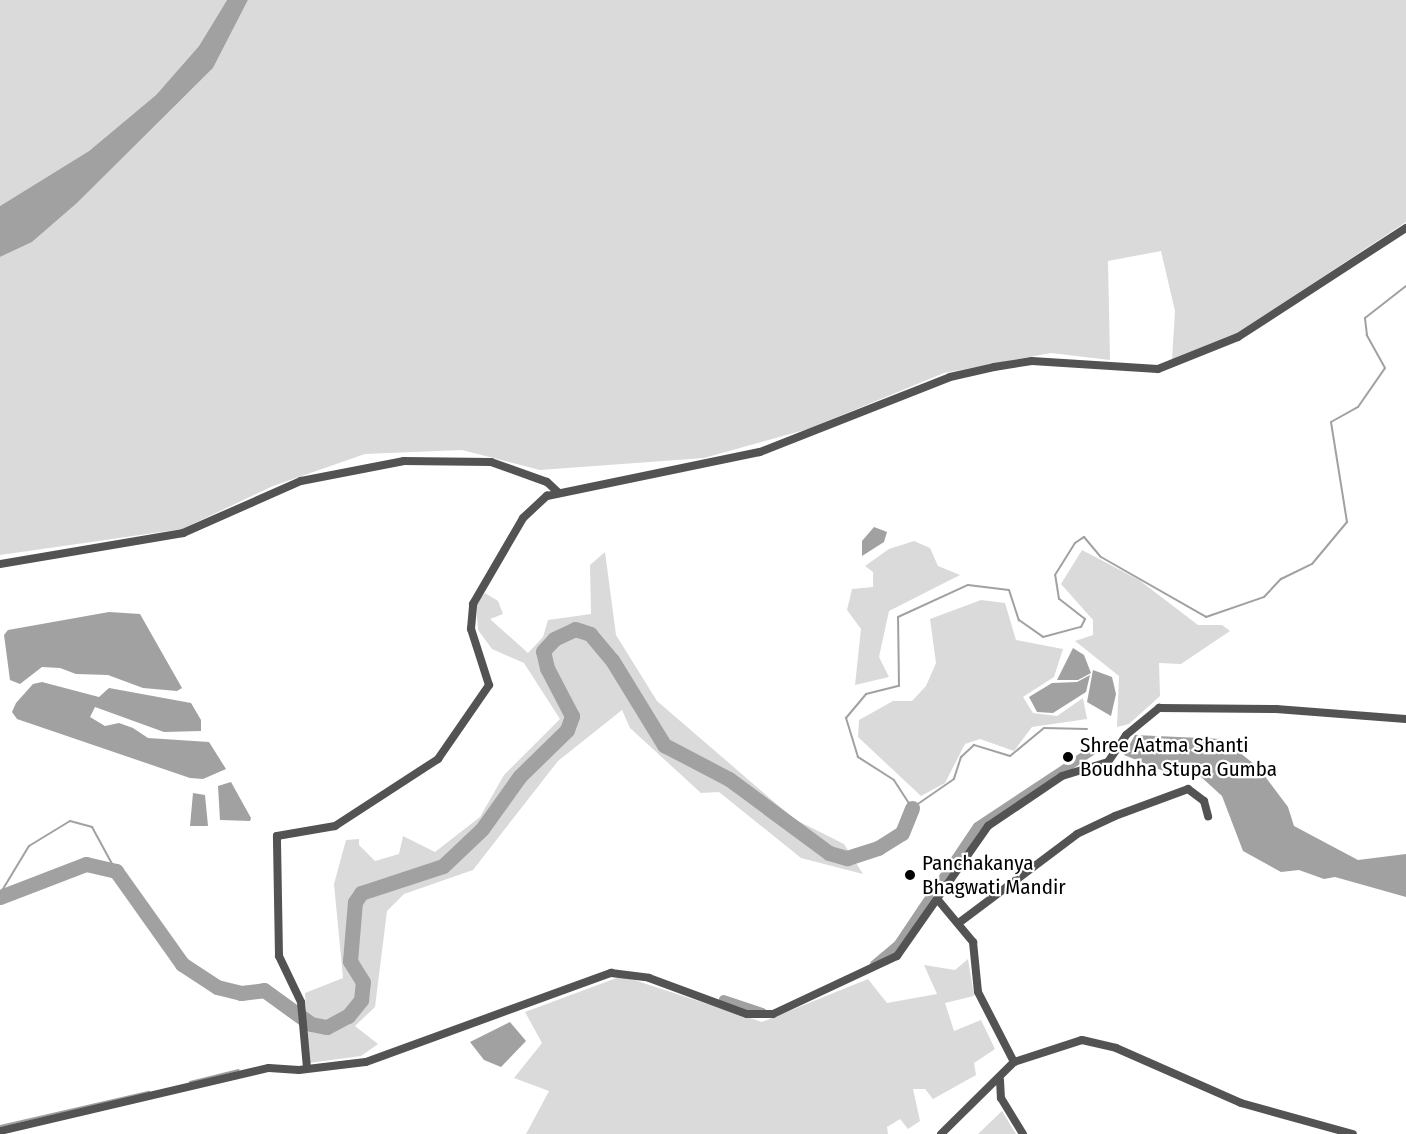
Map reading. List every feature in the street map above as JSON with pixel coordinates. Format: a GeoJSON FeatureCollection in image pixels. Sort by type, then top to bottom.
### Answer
{"type":"FeatureCollection","features":[{"type":"Feature","properties":{"kind":"street"},"geometry":{"type":"LineString","coordinates":[[307,1068],[300,1027],[302,1010],[297,989],[281,967],[277,836],[335,826],[438,759],[489,685],[471,629],[473,604],[523,518],[547,496],[760,452],[950,377],[994,367],[1032,361],[1158,369],[1238,337],[1406,228]]}},
{"type":"Feature","properties":{"kind":"street"},"geometry":{"type":"LineString","coordinates":[[0,564],[183,533],[300,481],[404,462],[491,462],[547,482],[559,493]]}},
{"type":"Feature","properties":{"kind":"street"},"geometry":{"type":"LineString","coordinates":[[0,1131],[269,1068],[307,1068],[366,1062],[611,974],[649,978],[747,1014],[773,1014],[897,956],[938,900],[949,877],[988,826],[1062,776],[1108,762],[1126,735],[1159,708],[1242,707],[1406,719]]}},
{"type":"Feature","properties":{"kind":"street"},"geometry":{"type":"LineString","coordinates":[[960,922],[1077,834],[1115,816],[1188,789],[1204,801],[1208,816]]}},
{"type":"Feature","properties":{"kind":"street"},"geometry":{"type":"LineString","coordinates":[[938,900],[960,922],[973,942],[978,992],[1014,1062]]}},
{"type":"Feature","properties":{"kind":"street"},"geometry":{"type":"LineString","coordinates":[[941,1134],[1000,1080],[1014,1062],[1082,1040],[1116,1048],[1241,1103],[1353,1134]]}},
{"type":"Feature","properties":{"kind":"street"},"geometry":{"type":"LineString","coordinates":[[1000,1080],[1001,1098],[1023,1134]]}},
{"type":"Feature","properties":{"kind":"shaded area"},"geometry":{"type":"Polygon","coordinates":[[[0,0],[227,0],[199,46],[156,95],[89,151],[0,206],[0,0]]]}},
{"type":"Feature","properties":{"kind":"shaded area"},"geometry":{"type":"Polygon","coordinates":[[[227,0],[248,0],[213,68],[77,203],[32,242],[0,257],[0,206],[89,151],[156,95],[199,46],[227,0]]]}},
{"type":"Feature","properties":{"kind":"shaded area"},"geometry":{"type":"Polygon","coordinates":[[[248,0],[1406,0],[1406,222],[1236,334],[1172,360],[1175,311],[1161,251],[1108,261],[1110,360],[1051,353],[944,373],[808,429],[704,458],[540,470],[462,450],[365,454],[273,486],[182,529],[0,555],[0,257],[32,242],[77,203],[213,68],[248,0]]]}},
{"type":"Feature","properties":{"kind":"shaded area"},"geometry":{"type":"Polygon","coordinates":[[[874,527],[887,532],[884,542],[862,556],[862,541],[874,527]]]}},
{"type":"Feature","properties":{"kind":"shaded area"},"geometry":{"type":"Polygon","coordinates":[[[914,541],[930,548],[938,566],[960,575],[889,611],[879,657],[889,677],[855,685],[861,629],[847,610],[852,589],[873,587],[873,572],[865,566],[889,549],[914,541]]]}},
{"type":"Feature","properties":{"kind":"shaded area"},"geometry":{"type":"Polygon","coordinates":[[[1082,550],[1139,580],[1198,625],[1222,625],[1230,631],[1181,664],[1159,663],[1160,696],[1129,724],[1117,727],[1119,676],[1075,641],[1093,635],[1093,620],[1061,584],[1082,550]]]}},
{"type":"Feature","properties":{"kind":"shaded area"},"geometry":{"type":"Polygon","coordinates":[[[605,552],[616,635],[657,701],[794,819],[844,844],[863,874],[801,858],[719,792],[701,793],[630,728],[622,710],[558,761],[473,870],[404,894],[387,911],[375,1007],[355,1026],[378,1044],[361,1056],[309,1063],[305,993],[343,978],[334,884],[346,840],[359,839],[359,845],[375,861],[399,854],[403,836],[435,852],[480,817],[504,775],[560,719],[524,663],[492,649],[478,630],[476,603],[485,593],[498,601],[503,614],[490,619],[528,653],[543,637],[548,620],[591,614],[590,565],[605,552]]]}},
{"type":"Feature","properties":{"kind":"shaded area"},"geometry":{"type":"Polygon","coordinates":[[[981,600],[1005,603],[1016,640],[1063,649],[1054,677],[1023,697],[1033,713],[1057,716],[1083,698],[1087,719],[1032,727],[1014,751],[980,739],[965,744],[945,783],[921,796],[858,737],[859,720],[893,701],[912,701],[926,686],[936,663],[930,619],[981,600]]]}},
{"type":"Feature","properties":{"kind":"shaded area"},"geometry":{"type":"Polygon","coordinates":[[[109,612],[140,614],[182,688],[177,691],[143,688],[108,675],[76,674],[60,668],[42,667],[20,684],[10,680],[4,635],[8,630],[109,612]]]}},
{"type":"Feature","properties":{"kind":"shaded area"},"geometry":{"type":"Polygon","coordinates":[[[1073,648],[1084,655],[1091,673],[1078,680],[1057,680],[1073,648]]]}},
{"type":"Feature","properties":{"kind":"shaded area"},"geometry":{"type":"Polygon","coordinates":[[[1093,670],[1112,677],[1116,694],[1111,716],[1087,702],[1093,670]]]}},
{"type":"Feature","properties":{"kind":"shaded area"},"geometry":{"type":"Polygon","coordinates":[[[1090,675],[1086,692],[1053,713],[1037,712],[1029,697],[1052,683],[1077,682],[1090,675]]]}},
{"type":"Feature","properties":{"kind":"shaded area"},"geometry":{"type":"Polygon","coordinates":[[[42,682],[99,697],[109,688],[191,703],[201,720],[201,731],[164,732],[95,707],[90,717],[105,726],[119,723],[133,728],[148,738],[209,742],[226,769],[203,779],[190,778],[17,719],[12,712],[16,703],[33,684],[42,682]]]}},
{"type":"Feature","properties":{"kind":"shaded area"},"geometry":{"type":"Polygon","coordinates":[[[1135,735],[1222,739],[1258,767],[1288,807],[1294,826],[1358,860],[1406,854],[1406,897],[1335,877],[1324,879],[1299,870],[1281,872],[1243,851],[1222,796],[1200,776],[1171,774],[1124,755],[1135,735]]]}},
{"type":"Feature","properties":{"kind":"shaded area"},"geometry":{"type":"Polygon","coordinates":[[[231,782],[251,818],[250,821],[220,820],[218,786],[231,782]]]}},
{"type":"Feature","properties":{"kind":"shaded area"},"geometry":{"type":"Polygon","coordinates":[[[193,793],[205,795],[208,826],[190,826],[193,793]]]}},
{"type":"Feature","properties":{"kind":"shaded area"},"geometry":{"type":"Polygon","coordinates":[[[968,959],[974,996],[945,1003],[954,1031],[981,1020],[995,1049],[974,1063],[976,1075],[933,1099],[925,1089],[913,1089],[920,1121],[908,1129],[900,1119],[887,1127],[888,1134],[526,1134],[549,1091],[514,1078],[542,1043],[525,1012],[622,976],[762,1022],[868,979],[887,1003],[937,994],[924,965],[955,970],[968,959]]]}},
{"type":"Feature","properties":{"kind":"shaded area"},"geometry":{"type":"Polygon","coordinates":[[[510,1022],[526,1041],[501,1067],[484,1060],[470,1042],[510,1022]]]}},
{"type":"Feature","properties":{"kind":"shaded area"},"geometry":{"type":"Polygon","coordinates":[[[1002,1111],[1016,1134],[978,1134],[1002,1111]]]}},
{"type":"Feature","properties":{"kind":"waterway"},"geometry":{"type":"LineString","coordinates":[[1087,729],[1044,728],[1010,756],[974,745],[961,757],[954,779],[912,808],[894,780],[858,757],[846,718],[866,694],[899,686],[898,617],[968,585],[1009,590],[1019,620],[1043,637],[1081,627],[1085,619],[1059,599],[1055,575],[1075,543],[1084,537],[1101,557],[1206,617],[1264,597],[1281,579],[1312,564],[1347,522],[1331,422],[1358,407],[1385,368],[1367,335],[1365,318],[1406,286]]}},
{"type":"Feature","properties":{"kind":"waterway"},"geometry":{"type":"LineString","coordinates":[[0,897],[86,864],[116,871],[182,964],[217,987],[241,993],[264,990],[311,1024],[327,1027],[348,1016],[361,1000],[363,982],[350,961],[355,902],[361,893],[443,866],[482,829],[520,776],[567,730],[572,716],[547,668],[543,651],[554,639],[575,629],[590,634],[612,660],[664,745],[729,779],[829,853],[847,858],[878,848],[902,833],[912,808]]}},
{"type":"Feature","properties":{"kind":"waterway"},"geometry":{"type":"LineString","coordinates":[[874,964],[897,945],[977,826],[1101,744]]}},
{"type":"Feature","properties":{"kind":"waterway"},"geometry":{"type":"LineString","coordinates":[[0,894],[29,846],[70,821],[92,827],[116,871]]}},
{"type":"Feature","properties":{"kind":"waterway"},"geometry":{"type":"LineString","coordinates":[[723,999],[762,1012]]}},
{"type":"Feature","properties":{"kind":"waterway"},"geometry":{"type":"LineString","coordinates":[[190,1082],[239,1070]]}},
{"type":"Feature","properties":{"kind":"waterway"},"geometry":{"type":"LineString","coordinates":[[0,1126],[149,1092]]}},
{"type":"Feature","properties":{"kind":"place","name":"Shree Aatma Shanti Boudhha Stupa Gumba"},"geometry":{"type":"Point","coordinates":[1068,757]}},
{"type":"Feature","properties":{"kind":"place","name":"Panchakanya Bhagwati Mandir"},"geometry":{"type":"Point","coordinates":[910,875]}}]}
